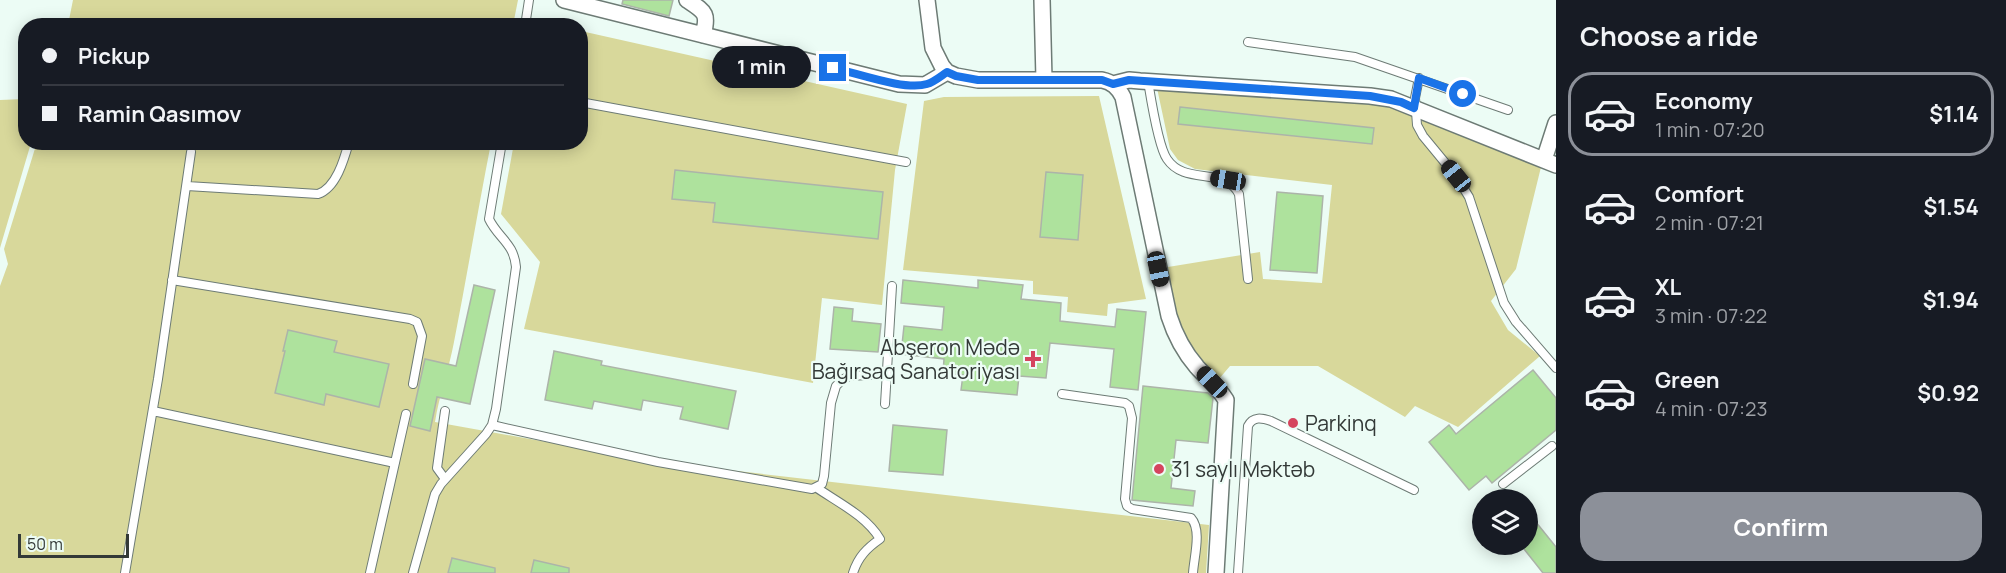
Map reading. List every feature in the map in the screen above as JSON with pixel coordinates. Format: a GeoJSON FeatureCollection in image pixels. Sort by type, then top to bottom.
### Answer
{"type":"FeatureCollection","features":[{"type":"Feature","properties":{"kind":"street"},"geometry":{"type":"LineString","coordinates":[[564,0],[899,84],[925,85],[947,72]]}},
{"type":"Feature","properties":{"kind":"street"},"geometry":{"type":"LineString","coordinates":[[687,0],[704,11],[706,15],[707,21],[703,35]]}},
{"type":"Feature","properties":{"kind":"street"},"geometry":{"type":"LineString","coordinates":[[927,0],[933,48],[947,72],[978,80],[1102,80],[1119,89],[1163,291],[1174,330],[1188,354],[1226,400],[1216,573]]}},
{"type":"Feature","properties":{"kind":"street"},"geometry":{"type":"LineString","coordinates":[[1042,0],[1044,79]]}},
{"type":"Feature","properties":{"kind":"street"},"geometry":{"type":"LineString","coordinates":[[1113,84],[1129,80],[1370,96],[1401,102],[1550,163],[1556,123]]}},
{"type":"Feature","properties":{"kind":"lane"},"geometry":{"type":"LineString","coordinates":[[527,18],[530,0]]}},
{"type":"Feature","properties":{"kind":"lane"},"geometry":{"type":"LineString","coordinates":[[1248,42],[1355,57],[1508,110]]}},
{"type":"Feature","properties":{"kind":"lane"},"geometry":{"type":"LineString","coordinates":[[1419,78],[1414,108],[1417,124],[1423,136],[1456,176],[1469,197],[1510,314],[1556,368]]}},
{"type":"Feature","properties":{"kind":"lane"},"geometry":{"type":"LineString","coordinates":[[1148,81],[1162,149],[1167,160],[1177,169],[1189,174],[1228,180],[1235,186],[1239,194],[1248,279]]}},
{"type":"Feature","properties":{"kind":"lane"},"geometry":{"type":"LineString","coordinates":[[588,103],[906,162]]}},
{"type":"Feature","properties":{"kind":"lane"},"geometry":{"type":"LineString","coordinates":[[186,186],[318,194],[325,192],[332,184],[346,150]]}},
{"type":"Feature","properties":{"kind":"lane"},"geometry":{"type":"LineString","coordinates":[[413,573],[435,494],[445,479],[486,434],[492,425],[496,409],[516,267],[512,250],[493,228],[489,219],[501,150]]}},
{"type":"Feature","properties":{"kind":"lane"},"geometry":{"type":"LineString","coordinates":[[125,573],[153,411],[191,152]]}},
{"type":"Feature","properties":{"kind":"lane"},"geometry":{"type":"LineString","coordinates":[[172,280],[417,322],[422,336],[413,384]]}},
{"type":"Feature","properties":{"kind":"lane"},"geometry":{"type":"LineString","coordinates":[[885,404],[892,286]]}},
{"type":"Feature","properties":{"kind":"lane"},"geometry":{"type":"LineString","coordinates":[[492,425],[658,462],[804,489],[817,488],[822,484],[824,477],[831,402],[836,386],[849,376],[887,374]]}},
{"type":"Feature","properties":{"kind":"lane"},"geometry":{"type":"LineString","coordinates":[[1062,394],[1125,403],[1129,406],[1132,418],[1125,499],[1127,506],[1132,510],[1191,518],[1195,522],[1193,573]]}},
{"type":"Feature","properties":{"kind":"lane"},"geometry":{"type":"LineString","coordinates":[[153,411],[395,463]]}},
{"type":"Feature","properties":{"kind":"lane"},"geometry":{"type":"LineString","coordinates":[[445,411],[437,468],[445,479]]}},
{"type":"Feature","properties":{"kind":"lane"},"geometry":{"type":"LineString","coordinates":[[370,573],[406,414]]}},
{"type":"Feature","properties":{"kind":"lane"},"geometry":{"type":"LineString","coordinates":[[1238,573],[1248,426],[1257,418],[1271,421],[1414,490]]}},
{"type":"Feature","properties":{"kind":"lane"},"geometry":{"type":"LineString","coordinates":[[1503,484],[1555,447]]}},
{"type":"Feature","properties":{"kind":"lane"},"geometry":{"type":"LineString","coordinates":[[817,488],[864,519],[880,539],[869,546],[860,557],[853,573]]}},
{"type":"Feature","properties":{"kind":"green space"},"geometry":{"type":"Polygon","coordinates":[[[73,0],[518,0],[514,18],[69,18],[73,0]]]}},
{"type":"Feature","properties":{"kind":"green space"},"geometry":{"type":"Polygon","coordinates":[[[588,33],[907,104],[895,170],[882,305],[822,298],[813,383],[524,329],[540,262],[501,214],[513,150],[588,150],[588,33]]]}},
{"type":"Feature","properties":{"kind":"green space"},"geometry":{"type":"Polygon","coordinates":[[[1157,88],[1391,105],[1541,167],[1516,269],[1491,301],[1508,330],[1540,356],[1458,427],[1415,406],[1405,417],[1318,366],[1230,366],[1219,379],[1185,340],[1176,318],[1168,267],[1260,252],[1263,279],[1322,283],[1332,185],[1195,169],[1178,160],[1170,149],[1157,88]]]}},
{"type":"Feature","properties":{"kind":"green space"},"geometry":{"type":"Polygon","coordinates":[[[1099,96],[1146,299],[1108,304],[1107,316],[1067,312],[1068,297],[1033,294],[1033,281],[903,270],[924,101],[944,97],[1099,96]]]}},
{"type":"Feature","properties":{"kind":"green space"},"geometry":{"type":"Polygon","coordinates":[[[18,99],[18,150],[29,150],[0,248],[0,100],[18,99]]]}},
{"type":"Feature","properties":{"kind":"green space"},"geometry":{"type":"Polygon","coordinates":[[[35,150],[490,150],[454,342],[435,422],[658,462],[1209,525],[1206,573],[0,573],[0,286],[8,264],[4,249],[35,150]]]}},
{"type":"Feature","properties":{"kind":"building"},"geometry":{"type":"Polygon","coordinates":[[[623,0],[673,0],[669,16],[622,4],[623,0]]]}},
{"type":"Feature","properties":{"kind":"building"},"geometry":{"type":"Polygon","coordinates":[[[1180,107],[1374,128],[1372,144],[1178,124],[1180,107]]]}},
{"type":"Feature","properties":{"kind":"building"},"geometry":{"type":"Polygon","coordinates":[[[675,170],[883,192],[878,239],[713,222],[715,203],[672,199],[675,170]]]}},
{"type":"Feature","properties":{"kind":"building"},"geometry":{"type":"Polygon","coordinates":[[[1046,172],[1083,175],[1078,240],[1040,237],[1046,172]]]}},
{"type":"Feature","properties":{"kind":"building"},"geometry":{"type":"Polygon","coordinates":[[[1277,192],[1323,196],[1317,273],[1270,270],[1277,192]]]}},
{"type":"Feature","properties":{"kind":"building"},"geometry":{"type":"Polygon","coordinates":[[[903,280],[978,288],[978,280],[1023,285],[1021,299],[1061,303],[1060,321],[1115,327],[1117,309],[1146,312],[1138,390],[1110,387],[1114,349],[1050,343],[1046,378],[1019,376],[1017,395],[961,390],[963,375],[943,373],[944,359],[901,354],[904,326],[942,330],[944,307],[901,303],[903,280]]]}},
{"type":"Feature","properties":{"kind":"building"},"geometry":{"type":"Polygon","coordinates":[[[474,285],[495,290],[470,404],[437,397],[430,431],[410,426],[425,359],[456,366],[474,285]]]}},
{"type":"Feature","properties":{"kind":"building"},"geometry":{"type":"Polygon","coordinates":[[[834,307],[853,309],[852,321],[881,324],[878,352],[830,349],[834,307]]]}},
{"type":"Feature","properties":{"kind":"building"},"geometry":{"type":"Polygon","coordinates":[[[288,330],[337,341],[334,352],[389,364],[379,407],[326,394],[324,405],[275,393],[288,330]]]}},
{"type":"Feature","properties":{"kind":"building"},"geometry":{"type":"Polygon","coordinates":[[[554,351],[602,361],[601,365],[736,391],[728,429],[680,419],[683,407],[643,400],[641,410],[594,401],[592,409],[545,400],[554,351]]]}},
{"type":"Feature","properties":{"kind":"building"},"geometry":{"type":"Polygon","coordinates":[[[1533,370],[1556,398],[1556,430],[1492,483],[1486,476],[1469,490],[1429,442],[1449,425],[1456,434],[1533,370]]]}},
{"type":"Feature","properties":{"kind":"building"},"geometry":{"type":"Polygon","coordinates":[[[1143,386],[1208,393],[1213,398],[1208,443],[1176,440],[1171,488],[1195,491],[1193,506],[1132,500],[1143,386]]]}},
{"type":"Feature","properties":{"kind":"building"},"geometry":{"type":"Polygon","coordinates":[[[893,425],[947,430],[943,475],[889,471],[893,425]]]}},
{"type":"Feature","properties":{"kind":"building"},"geometry":{"type":"Polygon","coordinates":[[[1538,525],[1556,547],[1556,573],[1543,573],[1529,555],[1538,555],[1538,525]]]}},
{"type":"Feature","properties":{"kind":"building"},"geometry":{"type":"Polygon","coordinates":[[[452,558],[495,568],[495,573],[448,573],[452,558]]]}},
{"type":"Feature","properties":{"kind":"building"},"geometry":{"type":"Polygon","coordinates":[[[534,560],[569,568],[569,573],[531,573],[534,560]]]}},
{"type":"Feature","properties":{"kind":"place","name":"Abşeron Mədə Bağırsaq Sanatoriyası"},"geometry":{"type":"Point","coordinates":[1033,359]}},
{"type":"Feature","properties":{"kind":"place","name":"Parkinq"},"geometry":{"type":"Point","coordinates":[1293,423]}},
{"type":"Feature","properties":{"kind":"place","name":"31 saylı Məktəb"},"geometry":{"type":"Point","coordinates":[1159,469]}},
{"type":"Feature","properties":{"kind":"route"},"geometry":{"type":"LineString","coordinates":[[833,68],[916,86],[932,82],[947,72],[978,80],[1102,80],[1113,84],[1129,80],[1370,96],[1391,99],[1414,108],[1419,78],[1463,94]]}}]}
